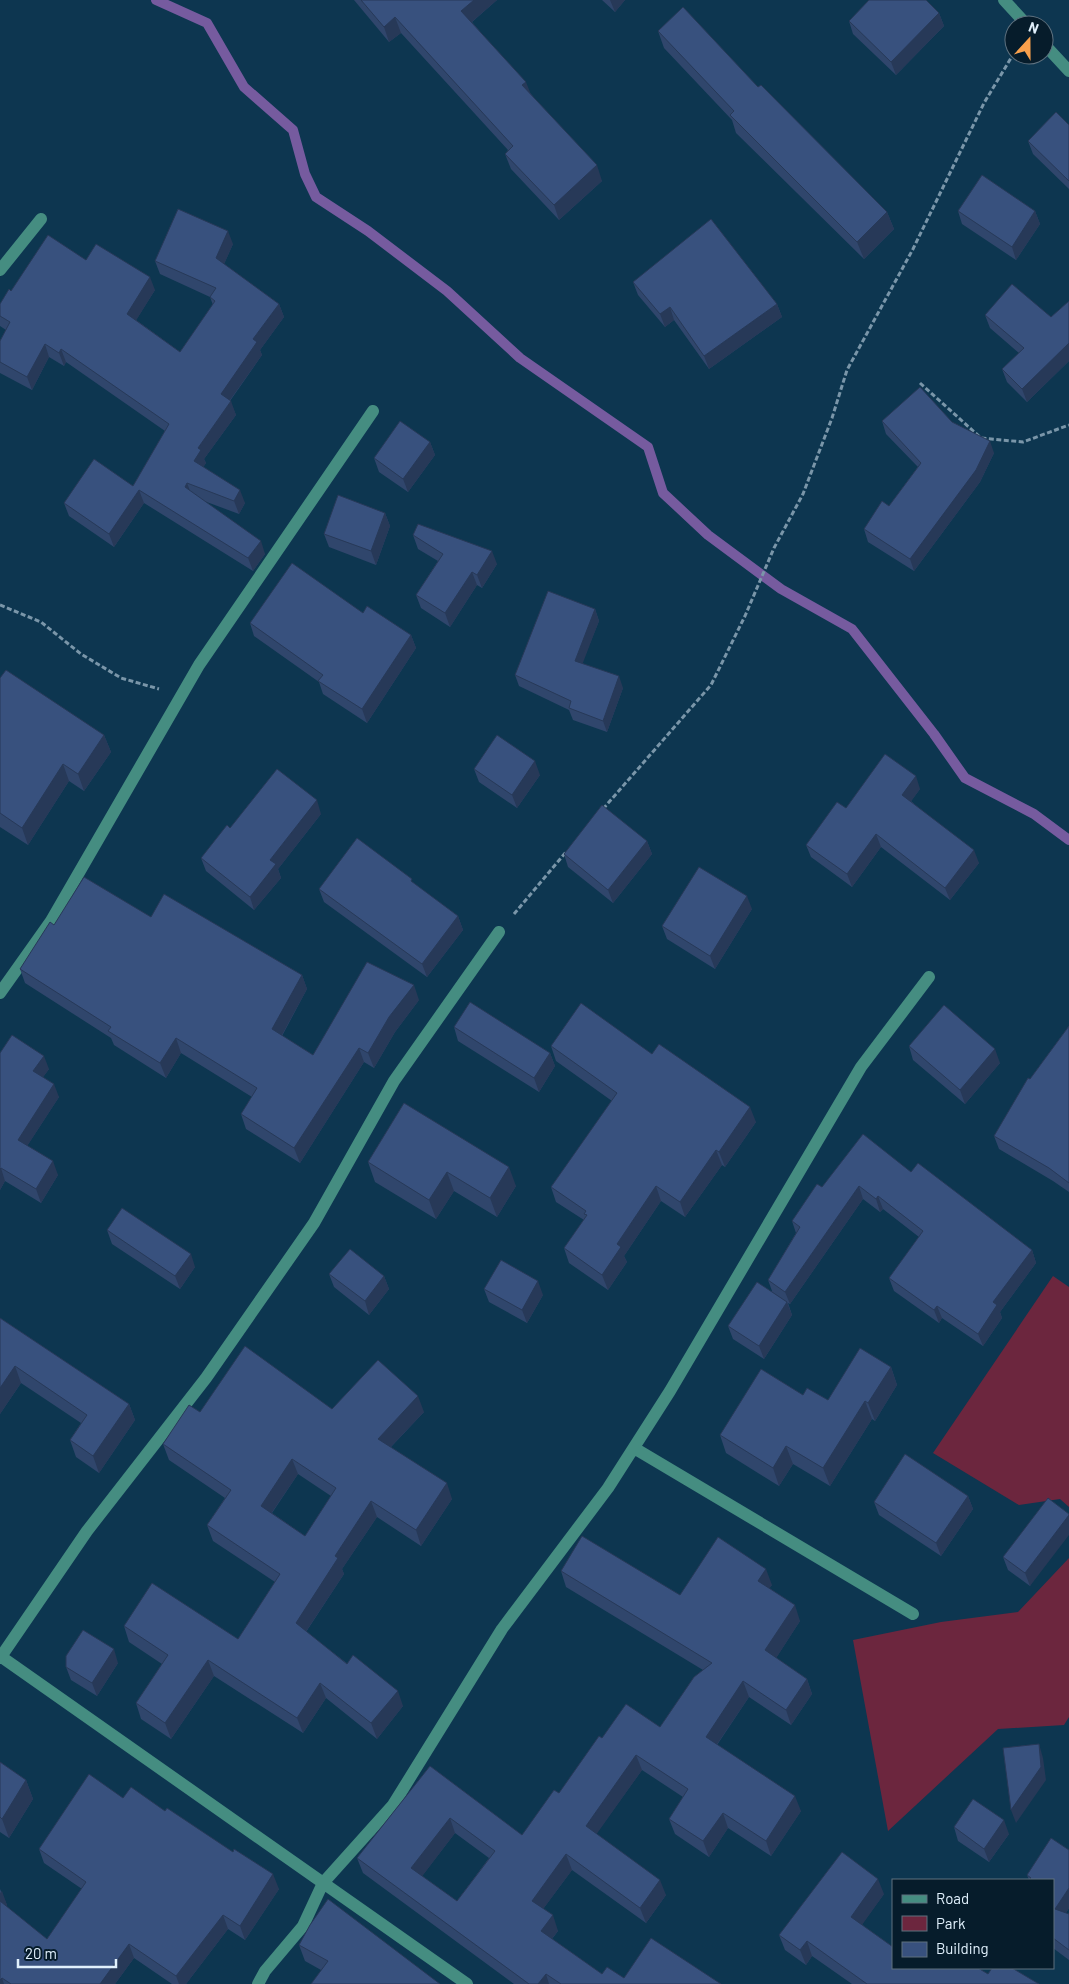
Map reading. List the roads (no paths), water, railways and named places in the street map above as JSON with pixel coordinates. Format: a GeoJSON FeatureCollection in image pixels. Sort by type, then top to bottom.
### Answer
{"type":"FeatureCollection","features":[{"type":"Feature","properties":{"kind":"street"},"geometry":{"type":"LineString","coordinates":[[1004,0],[1018,15]]}},
{"type":"Feature","properties":{"kind":"street"},"geometry":{"type":"LineString","coordinates":[[1054,55],[1069,71]]}},
{"type":"Feature","properties":{"kind":"street"},"geometry":{"type":"LineString","coordinates":[[0,270],[41,219]]}},
{"type":"Feature","properties":{"kind":"street"},"geometry":{"type":"LineString","coordinates":[[0,993],[51,921],[199,665],[373,412]]}},
{"type":"Feature","properties":{"kind":"street"},"geometry":{"type":"LineString","coordinates":[[467,1984],[0,1657],[87,1531],[206,1378],[314,1223],[394,1081],[499,932]]}},
{"type":"Feature","properties":{"kind":"street"},"geometry":{"type":"LineString","coordinates":[[258,1984],[265,1971],[303,1926],[323,1883],[393,1805],[502,1629],[608,1488],[759,1243],[861,1067],[929,977]]}},
{"type":"Feature","properties":{"kind":"street"},"geometry":{"type":"LineString","coordinates":[[634,1448],[913,1614]]}},
{"type":"Feature","properties":{"kind":"waterway"},"geometry":{"type":"LineString","coordinates":[[156,0],[207,23],[244,87],[293,130],[305,174],[316,197],[368,231],[447,291],[520,358],[648,447],[663,493],[708,535],[781,589],[852,629],[934,734],[965,778],[1034,814],[1069,840]]}}]}
